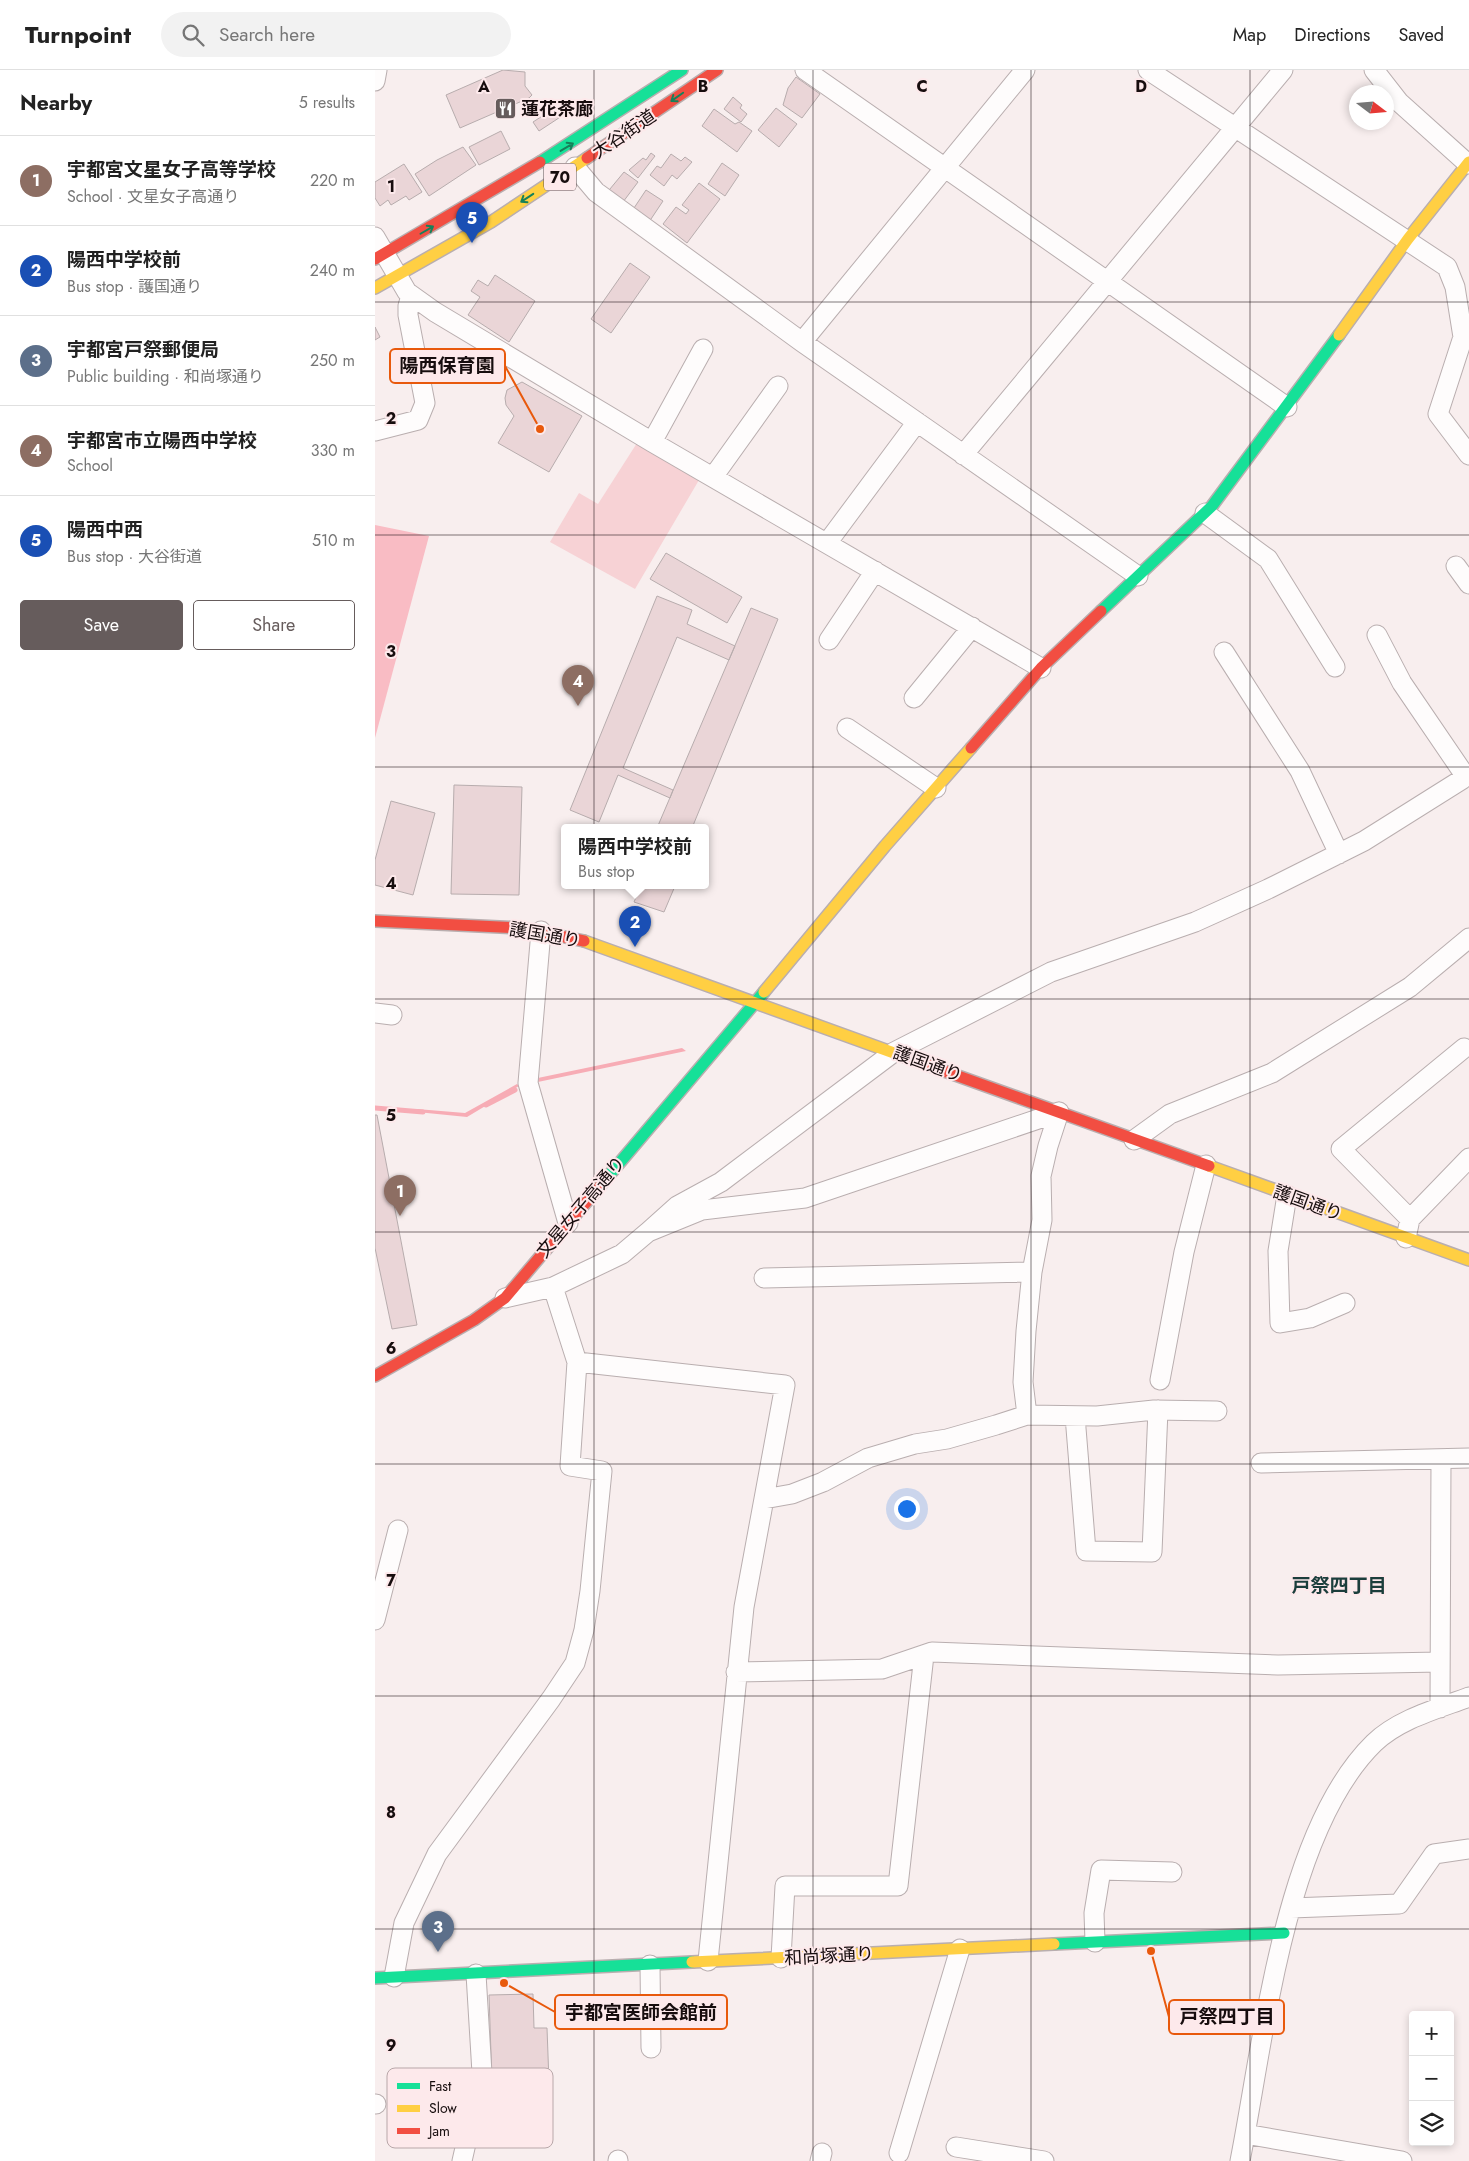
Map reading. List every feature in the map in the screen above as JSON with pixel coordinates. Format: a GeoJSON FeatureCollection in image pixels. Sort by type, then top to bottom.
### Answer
{"type":"FeatureCollection","features":[{"type":"Feature","properties":{"kind":"street"},"geometry":{"type":"LineString","coordinates":[[375,81],[377,70]]}},
{"type":"Feature","properties":{"kind":"street","name":"大谷街道"},"geometry":{"type":"LineString","coordinates":[[380,257],[589,133],[681,70]]}},
{"type":"Feature","properties":{"kind":"street","name":"大谷街道"},"geometry":{"type":"LineString","coordinates":[[375,288],[491,222],[717,70]]}},
{"type":"Feature","properties":{"kind":"street"},"geometry":{"type":"LineString","coordinates":[[805,70],[945,166],[1287,407]]}},
{"type":"Feature","properties":{"kind":"street"},"geometry":{"type":"LineString","coordinates":[[802,342],[1025,70]]}},
{"type":"Feature","properties":{"kind":"street"},"geometry":{"type":"LineString","coordinates":[[1147,70],[1408,239],[1447,267],[1455,286],[1463,337],[1438,414],[1469,455]]}},
{"type":"Feature","properties":{"kind":"street"},"geometry":{"type":"LineString","coordinates":[[963,455],[1283,70]]}},
{"type":"Feature","properties":{"kind":"street"},"geometry":{"type":"LineString","coordinates":[[1374,70],[1399,102],[1468,163]]}},
{"type":"Feature","properties":{"kind":"street","name":"文星女子高通り"},"geometry":{"type":"LineString","coordinates":[[375,1376],[474,1320],[505,1298],[936,788],[1041,668],[1205,513],[1287,407],[1408,239],[1468,163]]}},
{"type":"Feature","properties":{"kind":"street"},"geometry":{"type":"LineString","coordinates":[[575,167],[596,192],[802,342],[1139,576]]}},
{"type":"Feature","properties":{"kind":"street"},"geometry":{"type":"LineString","coordinates":[[375,237],[380,257],[411,296],[652,442],[1041,668]]}},
{"type":"Feature","properties":{"kind":"street"},"geometry":{"type":"LineString","coordinates":[[375,431],[418,420],[425,403],[408,316],[411,296]]}},
{"type":"Feature","properties":{"kind":"street"},"geometry":{"type":"LineString","coordinates":[[652,442],[703,349]]}},
{"type":"Feature","properties":{"kind":"street"},"geometry":{"type":"LineString","coordinates":[[713,477],[778,386]]}},
{"type":"Feature","properties":{"kind":"street"},"geometry":{"type":"LineString","coordinates":[[827,543],[917,422]]}},
{"type":"Feature","properties":{"kind":"street"},"geometry":{"type":"LineString","coordinates":[[1205,513],[1268,559],[1335,667]]}},
{"type":"Feature","properties":{"kind":"street"},"geometry":{"type":"LineString","coordinates":[[1456,566],[1469,584]]}},
{"type":"Feature","properties":{"kind":"street"},"geometry":{"type":"LineString","coordinates":[[829,640],[875,571]]}},
{"type":"Feature","properties":{"kind":"street"},"geometry":{"type":"LineString","coordinates":[[914,698],[972,627]]}},
{"type":"Feature","properties":{"kind":"street"},"geometry":{"type":"LineString","coordinates":[[505,1298],[553,1287],[622,1254],[677,1206],[721,1182],[894,1052],[1051,972],[1195,922],[1339,854],[1364,841],[1468,776],[1402,683],[1377,635]]}},
{"type":"Feature","properties":{"kind":"street"},"geometry":{"type":"LineString","coordinates":[[1224,652],[1300,771],[1339,854]]}},
{"type":"Feature","properties":{"kind":"street"},"geometry":{"type":"LineString","coordinates":[[847,728],[936,788]]}},
{"type":"Feature","properties":{"kind":"street","name":"護国通り"},"geometry":{"type":"LineString","coordinates":[[375,921],[481,925],[541,931],[578,939],[1469,1260]]}},
{"type":"Feature","properties":{"kind":"street"},"geometry":{"type":"LineString","coordinates":[[541,931],[527,1083],[568,1223]]}},
{"type":"Feature","properties":{"kind":"street"},"geometry":{"type":"LineString","coordinates":[[1134,1140],[1170,1114],[1272,1074],[1410,987],[1469,938]]}},
{"type":"Feature","properties":{"kind":"street"},"geometry":{"type":"LineString","coordinates":[[1410,1218],[1341,1149],[1464,1048]]}},
{"type":"Feature","properties":{"kind":"street"},"geometry":{"type":"LineString","coordinates":[[648,1232],[702,1210],[805,1198],[1059,1112]]}},
{"type":"Feature","properties":{"kind":"street"},"geometry":{"type":"LineString","coordinates":[[1027,1415],[1023,1382],[1032,1272],[1042,1220],[1041,1176],[1047,1146],[1059,1112]]}},
{"type":"Feature","properties":{"kind":"street"},"geometry":{"type":"LineString","coordinates":[[1406,1238],[1410,1218],[1469,1158]]}},
{"type":"Feature","properties":{"kind":"street"},"geometry":{"type":"LineString","coordinates":[[1160,1380],[1184,1252],[1206,1166]]}},
{"type":"Feature","properties":{"kind":"street"},"geometry":{"type":"LineString","coordinates":[[1287,1195],[1278,1252],[1280,1323],[1310,1318],[1345,1303]]}},
{"type":"Feature","properties":{"kind":"street"},"geometry":{"type":"LineString","coordinates":[[764,1278],[1032,1272]]}},
{"type":"Feature","properties":{"kind":"street"},"geometry":{"type":"LineString","coordinates":[[394,1977],[404,1923],[437,1854],[551,1699],[575,1662],[584,1630],[590,1592],[602,1471],[570,1466],[577,1362],[553,1287]]}},
{"type":"Feature","properties":{"kind":"street"},"geometry":{"type":"LineString","coordinates":[[577,1362],[785,1385],[743,1607],[708,1962]]}},
{"type":"Feature","properties":{"kind":"street"},"geometry":{"type":"LineString","coordinates":[[1075,1416],[1086,1551],[1152,1552],[1158,1410]]}},
{"type":"Feature","properties":{"kind":"street"},"geometry":{"type":"LineString","coordinates":[[764,1499],[792,1494],[823,1482],[868,1458],[915,1444],[988,1428],[1027,1415],[1075,1416],[1158,1410],[1217,1411]]}},
{"type":"Feature","properties":{"kind":"street"},"geometry":{"type":"LineString","coordinates":[[1261,1463],[1469,1458]]}},
{"type":"Feature","properties":{"kind":"street"},"geometry":{"type":"LineString","coordinates":[[1441,1459],[1441,1708]]}},
{"type":"Feature","properties":{"kind":"street"},"geometry":{"type":"LineString","coordinates":[[375,1620],[398,1530]]}},
{"type":"Feature","properties":{"kind":"street"},"geometry":{"type":"LineString","coordinates":[[736,1672],[881,1670],[932,1652],[1277,1665],[1441,1662]]}},
{"type":"Feature","properties":{"kind":"street"},"geometry":{"type":"LineString","coordinates":[[781,1958],[785,1886],[898,1886],[924,1655]]}},
{"type":"Feature","properties":{"kind":"street"},"geometry":{"type":"LineString","coordinates":[[1240,2161],[1284,1933],[1309,1854],[1326,1814],[1343,1784],[1364,1754],[1391,1730],[1469,1697]]}},
{"type":"Feature","properties":{"kind":"street"},"geometry":{"type":"LineString","coordinates":[[1291,1908],[1399,1904],[1434,1854],[1469,1850]]}},
{"type":"Feature","properties":{"kind":"street"},"geometry":{"type":"LineString","coordinates":[[1095,1942],[1094,1913],[1101,1870],[1172,1872]]}},
{"type":"Feature","properties":{"kind":"street","name":"和尚塚通り"},"geometry":{"type":"LineString","coordinates":[[375,1978],[1284,1933]]}},
{"type":"Feature","properties":{"kind":"street"},"geometry":{"type":"LineString","coordinates":[[899,2153],[960,1949]]}},
{"type":"Feature","properties":{"kind":"street"},"geometry":{"type":"LineString","coordinates":[[651,1965],[651,2048]]}},
{"type":"Feature","properties":{"kind":"street"},"geometry":{"type":"LineString","coordinates":[[476,1974],[482,2068]]}},
{"type":"Feature","properties":{"kind":"street"},"geometry":{"type":"LineString","coordinates":[[1245,2134],[1403,2161]]}},
{"type":"Feature","properties":{"kind":"street"},"geometry":{"type":"LineString","coordinates":[[461,2161],[464,2148]]}},
{"type":"Feature","properties":{"kind":"street"},"geometry":{"type":"LineString","coordinates":[[956,2148],[1044,2161]]}},
{"type":"Feature","properties":{"kind":"shaded area"},"geometry":{"type":"Polygon","coordinates":[[[637,443],[699,480],[635,589],[550,542],[579,493],[598,504],[637,443]]]}},
{"type":"Feature","properties":{"kind":"shaded area"},"geometry":{"type":"Polygon","coordinates":[[[375,525],[429,536],[375,738],[375,525]]]}},
{"type":"Feature","properties":{"kind":"shaded area"},"geometry":{"type":"Polygon","coordinates":[[[682,1048],[686,1051],[533,1083],[533,1079],[682,1048]]]}},
{"type":"Feature","properties":{"kind":"shaded area"},"geometry":{"type":"Polygon","coordinates":[[[517,1084],[519,1086],[467,1117],[417,1112],[417,1109],[465,1113],[517,1084]]]}},
{"type":"Feature","properties":{"kind":"building"},"geometry":{"type":"Polygon","coordinates":[[[503,70],[525,72],[525,86],[532,95],[460,128],[446,95],[503,70]]]}},
{"type":"Feature","properties":{"kind":"building"},"geometry":{"type":"Polygon","coordinates":[[[796,77],[820,94],[802,118],[783,105],[788,88],[796,77]]]}},
{"type":"Feature","properties":{"kind":"building"},"geometry":{"type":"Polygon","coordinates":[[[733,97],[742,105],[740,108],[747,114],[741,122],[724,109],[733,97]]]}},
{"type":"Feature","properties":{"kind":"building"},"geometry":{"type":"Polygon","coordinates":[[[568,105],[571,110],[539,131],[533,122],[547,113],[549,115],[568,105]]]}},
{"type":"Feature","properties":{"kind":"building"},"geometry":{"type":"Polygon","coordinates":[[[776,108],[797,124],[779,147],[758,130],[776,108]]]}},
{"type":"Feature","properties":{"kind":"building"},"geometry":{"type":"Polygon","coordinates":[[[714,109],[735,124],[739,122],[752,131],[737,152],[702,126],[714,109]]]}},
{"type":"Feature","properties":{"kind":"building"},"geometry":{"type":"Polygon","coordinates":[[[501,131],[510,149],[479,165],[469,147],[501,131]]]}},
{"type":"Feature","properties":{"kind":"building"},"geometry":{"type":"Polygon","coordinates":[[[463,147],[476,165],[429,196],[415,174],[463,147]]]}},
{"type":"Feature","properties":{"kind":"building"},"geometry":{"type":"Polygon","coordinates":[[[651,153],[655,156],[638,178],[629,170],[643,158],[646,160],[651,153]]]}},
{"type":"Feature","properties":{"kind":"building"},"geometry":{"type":"Polygon","coordinates":[[[671,154],[681,161],[685,157],[692,162],[677,179],[672,175],[664,186],[650,175],[657,166],[661,168],[671,154]]]}},
{"type":"Feature","properties":{"kind":"building"},"geometry":{"type":"Polygon","coordinates":[[[722,163],[739,175],[725,196],[708,184],[722,163]]]}},
{"type":"Feature","properties":{"kind":"building"},"geometry":{"type":"Polygon","coordinates":[[[404,164],[422,192],[409,200],[406,196],[391,205],[388,200],[380,206],[375,198],[375,182],[404,164]]]}},
{"type":"Feature","properties":{"kind":"building"},"geometry":{"type":"Polygon","coordinates":[[[624,172],[638,182],[620,206],[605,195],[624,172]]]}},
{"type":"Feature","properties":{"kind":"building"},"geometry":{"type":"Polygon","coordinates":[[[699,183],[720,199],[687,243],[663,224],[676,207],[686,214],[689,210],[682,205],[699,183]]]}},
{"type":"Feature","properties":{"kind":"building"},"geometry":{"type":"Polygon","coordinates":[[[646,190],[663,201],[649,222],[632,211],[646,190]]]}},
{"type":"Feature","properties":{"kind":"building"},"geometry":{"type":"Polygon","coordinates":[[[630,263],[650,277],[611,333],[591,319],[630,263]]]}},
{"type":"Feature","properties":{"kind":"building"},"geometry":{"type":"Polygon","coordinates":[[[495,275],[535,301],[509,342],[468,315],[480,297],[471,291],[478,280],[488,286],[495,275]]]}},
{"type":"Feature","properties":{"kind":"building"},"geometry":{"type":"Polygon","coordinates":[[[375,327],[380,337],[375,340],[375,327]]]}},
{"type":"Feature","properties":{"kind":"building"},"geometry":{"type":"Polygon","coordinates":[[[522,382],[582,416],[549,472],[498,443],[514,416],[506,405],[507,390],[522,382]]]}},
{"type":"Feature","properties":{"kind":"building"},"geometry":{"type":"Polygon","coordinates":[[[666,553],[742,597],[727,623],[650,579],[666,553]]]}},
{"type":"Feature","properties":{"kind":"building"},"geometry":{"type":"Polygon","coordinates":[[[657,596],[692,610],[687,624],[735,646],[729,660],[677,637],[623,768],[673,790],[670,798],[618,775],[599,822],[570,810],[657,596]]]}},
{"type":"Feature","properties":{"kind":"building"},"geometry":{"type":"Polygon","coordinates":[[[751,608],[778,619],[694,824],[659,824],[751,608]]]}},
{"type":"Feature","properties":{"kind":"building"},"geometry":{"type":"Polygon","coordinates":[[[454,785],[522,787],[519,895],[451,894],[454,785]]]}},
{"type":"Feature","properties":{"kind":"building"},"geometry":{"type":"Polygon","coordinates":[[[391,801],[435,813],[413,895],[375,885],[375,860],[391,801]]]}},
{"type":"Feature","properties":{"kind":"building"},"geometry":{"type":"Polygon","coordinates":[[[640,889],[674,889],[664,912],[634,902],[640,889]]]}},
{"type":"Feature","properties":{"kind":"building"},"geometry":{"type":"Polygon","coordinates":[[[375,1115],[377,1115],[417,1325],[392,1329],[375,1248],[375,1115]]]}},
{"type":"Feature","properties":{"kind":"building"},"geometry":{"type":"Polygon","coordinates":[[[533,1994],[534,2028],[547,2028],[548,2068],[491,2068],[489,1995],[533,1994]]]}},
{"type":"Feature","properties":{"kind":"waterway"},"geometry":{"type":"LineString","coordinates":[[486,1105],[515,1090]]}},
{"type":"Feature","properties":{"kind":"waterway"},"geometry":{"type":"LineString","coordinates":[[375,1108],[423,1112]]}},
{"type":"Feature","properties":{"kind":"traffic: fast"},"geometry":{"type":"LineString","coordinates":[[540,162],[682,70]]}},
{"type":"Feature","properties":{"kind":"traffic: fast"},"geometry":{"type":"LineString","coordinates":[[1101,611],[1212,506],[1339,335]]}},
{"type":"Feature","properties":{"kind":"traffic: fast"},"geometry":{"type":"LineString","coordinates":[[600,1186],[764,992]]}},
{"type":"Feature","properties":{"kind":"traffic: fast"},"geometry":{"type":"LineString","coordinates":[[1054,1944],[1284,1933]]}},
{"type":"Feature","properties":{"kind":"traffic: fast"},"geometry":{"type":"LineString","coordinates":[[375,1978],[692,1962]]}},
{"type":"Feature","properties":{"kind":"traffic: slow"},"geometry":{"type":"LineString","coordinates":[[375,288],[491,222],[587,158]]}},
{"type":"Feature","properties":{"kind":"traffic: slow"},"geometry":{"type":"LineString","coordinates":[[1339,335],[1408,239],[1469,162]]}},
{"type":"Feature","properties":{"kind":"traffic: slow"},"geometry":{"type":"LineString","coordinates":[[764,992],[885,846],[971,748]]}},
{"type":"Feature","properties":{"kind":"traffic: slow"},"geometry":{"type":"LineString","coordinates":[[584,941],[905,1057]]}},
{"type":"Feature","properties":{"kind":"traffic: slow"},"geometry":{"type":"LineString","coordinates":[[1209,1166],[1469,1260]]}},
{"type":"Feature","properties":{"kind":"traffic: slow"},"geometry":{"type":"LineString","coordinates":[[692,1962],[1054,1944]]}},
{"type":"Feature","properties":{"kind":"traffic: jam"},"geometry":{"type":"LineString","coordinates":[[587,158],[717,70]]}},
{"type":"Feature","properties":{"kind":"traffic: jam"},"geometry":{"type":"LineString","coordinates":[[375,259],[540,162]]}},
{"type":"Feature","properties":{"kind":"traffic: jam"},"geometry":{"type":"LineString","coordinates":[[971,748],[1041,668],[1101,611]]}},
{"type":"Feature","properties":{"kind":"traffic: jam"},"geometry":{"type":"LineString","coordinates":[[375,921],[522,928],[584,941]]}},
{"type":"Feature","properties":{"kind":"traffic: jam"},"geometry":{"type":"LineString","coordinates":[[905,1057],[1209,1166]]}},
{"type":"Feature","properties":{"kind":"traffic: jam"},"geometry":{"type":"LineString","coordinates":[[375,1376],[474,1320],[505,1298],[600,1186]]}},
{"type":"Feature","properties":{"kind":"place","name":"蓮花茶廊"},"geometry":{"type":"Point","coordinates":[505,109]}},
{"type":"Feature","properties":{"kind":"place","name":"陽西中西"},"geometry":{"type":"Point","coordinates":[472,243]}},
{"type":"Feature","properties":{"kind":"place","name":"陽西保育園"},"geometry":{"type":"Point","coordinates":[540,429]}},
{"type":"Feature","properties":{"kind":"place","name":"宇都宮市立陽西中学校"},"geometry":{"type":"Point","coordinates":[578,706]}},
{"type":"Feature","properties":{"kind":"place","name":"陽西中学校前"},"geometry":{"type":"Point","coordinates":[635,947]}},
{"type":"Feature","properties":{"kind":"place","name":"宇都宮文星女子高等学校"},"geometry":{"type":"Point","coordinates":[400,1216]}},
{"type":"Feature","properties":{"kind":"place","name":"戸祭四丁目"},"geometry":{"type":"Point","coordinates":[1151,1951]}},
{"type":"Feature","properties":{"kind":"place","name":"宇都宮戸祭郵便局"},"geometry":{"type":"Point","coordinates":[438,1952]}},
{"type":"Feature","properties":{"kind":"place","name":"宇都宮医師会館前"},"geometry":{"type":"Point","coordinates":[504,1983]}},
{"type":"Feature","properties":{"kind":"district","name":"戸祭四丁目"},"geometry":{"type":"Point","coordinates":[1339,1585]}}]}
